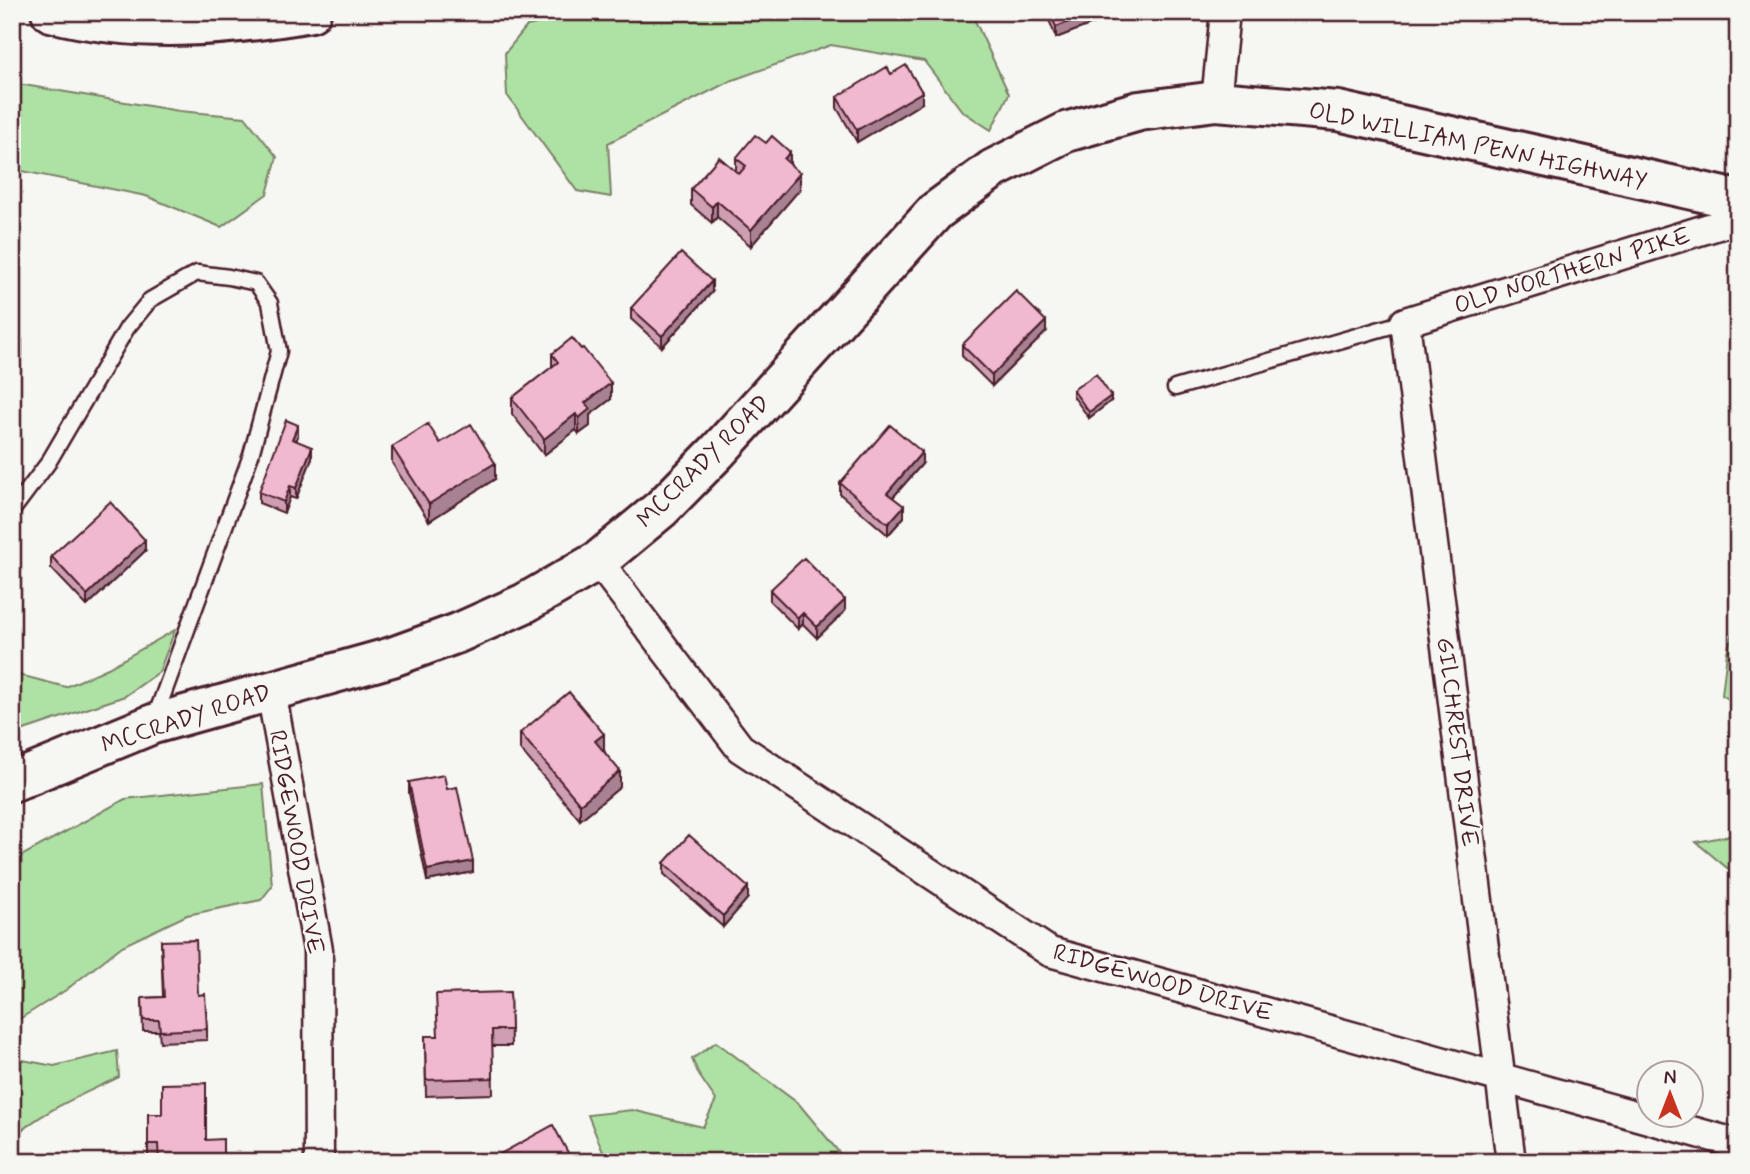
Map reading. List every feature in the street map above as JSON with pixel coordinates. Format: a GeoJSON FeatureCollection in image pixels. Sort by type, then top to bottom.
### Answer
{"type":"FeatureCollection","features":[{"type":"Feature","properties":{"kind":"main road"},"geometry":{"type":"LineString","coordinates":[[51,12],[101,22],[177,27],[247,22],[311,12]]}},
{"type":"Feature","properties":{"kind":"main road","name":"OLD WILLIAM PENN HIGHWAY"},"geometry":{"type":"LineString","coordinates":[[1216,101],[1338,111],[1738,200]]}},
{"type":"Feature","properties":{"kind":"main road","name":"MCCRADY ROAD"},"geometry":{"type":"LineString","coordinates":[[12,782],[153,724],[392,657],[458,633],[525,603],[598,561],[662,508],[717,452],[936,211],[993,170],[1066,132],[1139,111],[1216,101]]}},
{"type":"Feature","properties":{"kind":"street"},"geometry":{"type":"LineString","coordinates":[[1216,101],[1225,12]]}},
{"type":"Feature","properties":{"kind":"street","name":"OLD NORTHERN PIKE"},"geometry":{"type":"LineString","coordinates":[[1405,322],[1738,219]]}},
{"type":"Feature","properties":{"kind":"street","name":"GILCHREST DRIVE"},"geometry":{"type":"LineString","coordinates":[[1405,322],[1511,1162]]}},
{"type":"Feature","properties":{"kind":"street","name":"RIDGEWOOD DRIVE"},"geometry":{"type":"LineString","coordinates":[[598,561],[740,748],[1050,952],[1738,1144]]}},
{"type":"Feature","properties":{"kind":"street","name":"RIDGEWOOD DRIVE"},"geometry":{"type":"LineString","coordinates":[[271,691],[318,950],[319,1162]]}},
{"type":"Feature","properties":{"kind":"lane"},"geometry":{"type":"LineString","coordinates":[[12,511],[48,463],[127,328],[150,300],[197,274],[256,283],[270,303],[279,351],[251,455],[153,724]]}},
{"type":"Feature","properties":{"kind":"lane"},"geometry":{"type":"LineString","coordinates":[[1175,388],[1405,322]]}},
{"type":"Feature","properties":{"kind":"green space"},"geometry":{"type":"Polygon","coordinates":[[[590,12],[971,12],[1009,94],[991,130],[962,111],[924,61],[831,45],[730,81],[608,143],[611,197],[577,191],[507,95],[505,53],[527,26],[590,12]]]}},
{"type":"Feature","properties":{"kind":"green space"},"geometry":{"type":"Polygon","coordinates":[[[12,83],[179,111],[245,117],[277,157],[267,194],[221,227],[146,196],[12,169],[12,83]]]}},
{"type":"Feature","properties":{"kind":"green space"},"geometry":{"type":"Polygon","coordinates":[[[1738,616],[1738,705],[1722,695],[1727,652],[1738,616]]]}},
{"type":"Feature","properties":{"kind":"green space"},"geometry":{"type":"Polygon","coordinates":[[[175,630],[159,672],[125,696],[12,734],[12,673],[66,687],[108,668],[175,630]]]}},
{"type":"Feature","properties":{"kind":"green space"},"geometry":{"type":"Polygon","coordinates":[[[263,784],[272,886],[261,900],[187,915],[122,946],[66,990],[13,1023],[12,1029],[12,861],[125,799],[263,784]]]}},
{"type":"Feature","properties":{"kind":"green space"},"geometry":{"type":"Polygon","coordinates":[[[1738,834],[1738,877],[1696,842],[1738,834]]]}},
{"type":"Feature","properties":{"kind":"green space"},"geometry":{"type":"Polygon","coordinates":[[[716,1042],[799,1104],[847,1162],[607,1162],[588,1115],[632,1110],[703,1127],[716,1100],[692,1059],[716,1042]]]}},
{"type":"Feature","properties":{"kind":"green space"},"geometry":{"type":"Polygon","coordinates":[[[117,1051],[119,1077],[48,1112],[12,1139],[12,1058],[54,1066],[117,1051]]]}},
{"type":"Feature","properties":{"kind":"building"},"geometry":{"type":"Polygon","coordinates":[[[1050,12],[1094,12],[1056,27],[1050,12]]]}},
{"type":"Feature","properties":{"kind":"building"},"geometry":{"type":"Polygon","coordinates":[[[906,65],[922,92],[857,130],[837,97],[887,67],[891,74],[906,65]]]}},
{"type":"Feature","properties":{"kind":"building"},"geometry":{"type":"Polygon","coordinates":[[[755,135],[766,143],[772,136],[790,152],[784,159],[800,173],[751,230],[717,201],[712,207],[691,189],[719,157],[739,174],[746,166],[736,158],[755,135]]]}},
{"type":"Feature","properties":{"kind":"building"},"geometry":{"type":"Polygon","coordinates":[[[681,253],[712,281],[662,336],[631,308],[681,253]]]}},
{"type":"Feature","properties":{"kind":"building"},"geometry":{"type":"Polygon","coordinates":[[[1016,291],[1046,321],[992,375],[962,345],[1016,291]]]}},
{"type":"Feature","properties":{"kind":"building"},"geometry":{"type":"Polygon","coordinates":[[[12,319],[22,340],[12,345],[12,319]]]}},
{"type":"Feature","properties":{"kind":"building"},"geometry":{"type":"Polygon","coordinates":[[[572,338],[611,383],[585,403],[590,409],[579,418],[576,414],[544,439],[512,398],[558,362],[552,354],[572,338]]]}},
{"type":"Feature","properties":{"kind":"building"},"geometry":{"type":"Polygon","coordinates":[[[1096,374],[1111,396],[1089,412],[1073,390],[1096,374]]]}},
{"type":"Feature","properties":{"kind":"building"},"geometry":{"type":"Polygon","coordinates":[[[286,420],[298,425],[292,439],[312,447],[296,488],[290,486],[284,502],[259,492],[286,420]]]}},
{"type":"Feature","properties":{"kind":"building"},"geometry":{"type":"Polygon","coordinates":[[[428,424],[440,443],[471,424],[495,463],[429,504],[392,447],[428,424]]]}},
{"type":"Feature","properties":{"kind":"building"},"geometry":{"type":"Polygon","coordinates":[[[890,425],[922,452],[887,493],[904,506],[888,524],[840,483],[890,425]]]}},
{"type":"Feature","properties":{"kind":"building"},"geometry":{"type":"Polygon","coordinates":[[[110,502],[145,540],[87,595],[51,556],[110,502]]]}},
{"type":"Feature","properties":{"kind":"building"},"geometry":{"type":"Polygon","coordinates":[[[804,558],[845,600],[817,627],[803,613],[798,618],[770,590],[804,558]]]}},
{"type":"Feature","properties":{"kind":"building"},"geometry":{"type":"Polygon","coordinates":[[[569,692],[604,734],[595,741],[620,771],[580,804],[520,733],[569,692]]]}},
{"type":"Feature","properties":{"kind":"building"},"geometry":{"type":"Polygon","coordinates":[[[444,775],[447,789],[457,787],[473,861],[427,870],[409,782],[444,775]]]}},
{"type":"Feature","properties":{"kind":"building"},"geometry":{"type":"Polygon","coordinates":[[[689,835],[748,887],[723,916],[664,863],[689,835]]]}},
{"type":"Feature","properties":{"kind":"building"},"geometry":{"type":"Polygon","coordinates":[[[196,940],[198,995],[205,994],[207,1029],[160,1031],[159,1020],[143,1020],[142,998],[164,997],[161,941],[196,940]]]}},
{"type":"Feature","properties":{"kind":"building"},"geometry":{"type":"Polygon","coordinates":[[[510,992],[511,1030],[492,1030],[493,1078],[426,1080],[425,1036],[438,1036],[436,994],[510,992]]]}},
{"type":"Feature","properties":{"kind":"building"},"geometry":{"type":"Polygon","coordinates":[[[206,1083],[206,1140],[223,1139],[223,1162],[159,1162],[158,1144],[148,1144],[148,1114],[162,1114],[162,1084],[206,1083]]]}},
{"type":"Feature","properties":{"kind":"building"},"geometry":{"type":"Polygon","coordinates":[[[553,1125],[573,1162],[493,1162],[491,1159],[553,1125]]]}}]}
